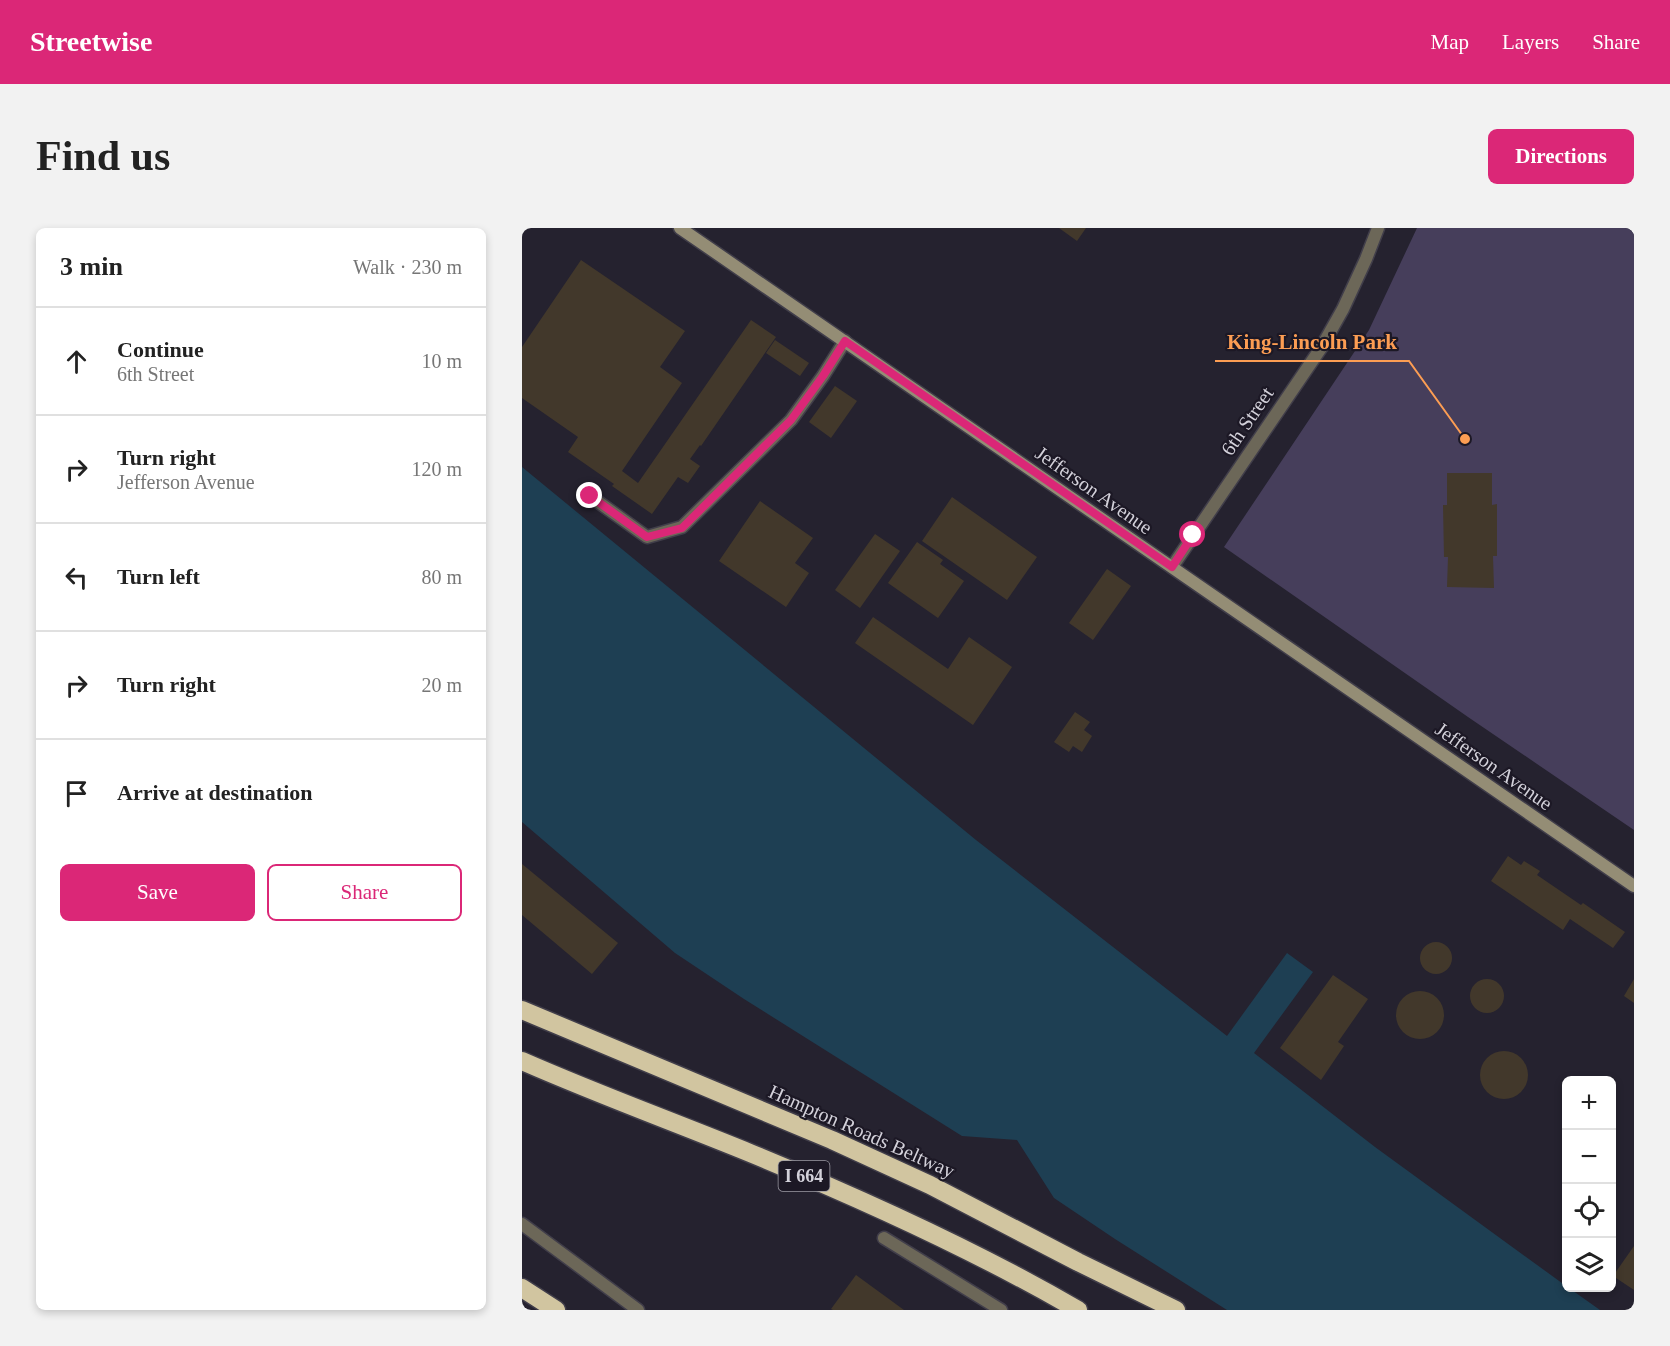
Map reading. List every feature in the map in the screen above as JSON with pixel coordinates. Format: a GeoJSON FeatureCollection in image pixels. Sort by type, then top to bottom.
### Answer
{"type":"FeatureCollection","features":[{"type":"Feature","properties":{"kind":"highway","name":"Hampton Roads Beltway"},"geometry":{"type":"LineString","coordinates":[[522,1010],[832,1140],[930,1185],[1176,1310]]}},
{"type":"Feature","properties":{"kind":"highway","name":"I 664"},"geometry":{"type":"LineString","coordinates":[[522,1061],[751,1153],[906,1220],[973,1252],[1078,1310]]}},
{"type":"Feature","properties":{"kind":"highway"},"geometry":{"type":"LineString","coordinates":[[522,1288],[556,1310]]}},
{"type":"Feature","properties":{"kind":"street","name":"Jefferson Avenue"},"geometry":{"type":"LineString","coordinates":[[680,228],[1634,886]]}},
{"type":"Feature","properties":{"kind":"street","name":"6th Street"},"geometry":{"type":"LineString","coordinates":[[1172,567],[1321,348],[1343,309],[1378,228]]}},
{"type":"Feature","properties":{"kind":"street"},"geometry":{"type":"LineString","coordinates":[[590,496],[647,537],[682,528],[791,420],[845,341]]}},
{"type":"Feature","properties":{"kind":"street"},"geometry":{"type":"LineString","coordinates":[[522,1224],[638,1310]]}},
{"type":"Feature","properties":{"kind":"street"},"geometry":{"type":"LineString","coordinates":[[884,1238],[1001,1310]]}},
{"type":"Feature","properties":{"kind":"shaded area"},"geometry":{"type":"Polygon","coordinates":[[[1417,228],[1634,228],[1634,830],[1224,547],[1369,330],[1417,228]]]}},
{"type":"Feature","properties":{"kind":"water"},"geometry":{"type":"Polygon","coordinates":[[[522,467],[976,840],[1227,1036],[1287,953],[1313,972],[1254,1053],[1375,1147],[1562,1283],[1562,1292],[1575,1292],[1600,1310],[1227,1310],[1054,1198],[1017,1140],[962,1136],[675,953],[522,822],[522,467]]]}},
{"type":"Feature","properties":{"kind":"building"},"geometry":{"type":"Polygon","coordinates":[[[1059,228],[1086,228],[1077,241],[1059,228]]]}},
{"type":"Feature","properties":{"kind":"building"},"geometry":{"type":"Polygon","coordinates":[[[581,260],[685,331],[660,367],[682,383],[622,471],[638,483],[751,320],[776,337],[690,459],[700,466],[688,483],[678,477],[652,514],[568,452],[578,437],[522,398],[522,347],[581,260]]]}},
{"type":"Feature","properties":{"kind":"building"},"geometry":{"type":"Polygon","coordinates":[[[775,340],[809,363],[800,376],[766,353],[775,340]]]}},
{"type":"Feature","properties":{"kind":"building"},"geometry":{"type":"Polygon","coordinates":[[[835,386],[857,401],[831,438],[809,422],[835,386]]]}},
{"type":"Feature","properties":{"kind":"building"},"geometry":{"type":"Polygon","coordinates":[[[1447,473],[1492,473],[1492,505],[1497,504],[1497,556],[1493,556],[1494,588],[1447,587],[1448,557],[1444,557],[1443,505],[1447,505],[1447,473]]]}},
{"type":"Feature","properties":{"kind":"building"},"geometry":{"type":"Polygon","coordinates":[[[952,497],[1037,557],[1007,600],[922,541],[952,497]]]}},
{"type":"Feature","properties":{"kind":"building"},"geometry":{"type":"Polygon","coordinates":[[[760,501],[813,538],[795,563],[809,573],[786,607],[719,561],[760,501]]]}},
{"type":"Feature","properties":{"kind":"building"},"geometry":{"type":"Polygon","coordinates":[[[875,534],[900,551],[860,608],[835,590],[875,534]]]}},
{"type":"Feature","properties":{"kind":"building"},"geometry":{"type":"Polygon","coordinates":[[[917,542],[943,560],[940,564],[964,581],[938,618],[888,583],[917,542]]]}},
{"type":"Feature","properties":{"kind":"building"},"geometry":{"type":"Polygon","coordinates":[[[1107,569],[1131,586],[1093,640],[1069,623],[1107,569]]]}},
{"type":"Feature","properties":{"kind":"building"},"geometry":{"type":"Polygon","coordinates":[[[873,617],[948,669],[969,637],[1012,667],[973,725],[855,643],[873,617]]]}},
{"type":"Feature","properties":{"kind":"building"},"geometry":{"type":"Polygon","coordinates":[[[1075,712],[1090,722],[1084,730],[1092,736],[1082,752],[1073,746],[1069,752],[1054,742],[1075,712]]]}},
{"type":"Feature","properties":{"kind":"building"},"geometry":{"type":"Polygon","coordinates":[[[1508,856],[1521,865],[1524,861],[1540,871],[1537,875],[1625,932],[1613,948],[1570,919],[1563,930],[1491,881],[1508,856]]]}},
{"type":"Feature","properties":{"kind":"building"},"geometry":{"type":"Polygon","coordinates":[[[522,864],[618,943],[592,974],[522,915],[522,864]]]}},
{"type":"Feature","properties":{"kind":"building"},"geometry":{"type":"Polygon","coordinates":[[[1436,942],[1447,947],[1452,958],[1447,969],[1436,974],[1425,969],[1420,958],[1425,947],[1436,942]]]}},
{"type":"Feature","properties":{"kind":"building"},"geometry":{"type":"Polygon","coordinates":[[[1333,975],[1368,999],[1338,1042],[1344,1046],[1321,1080],[1280,1048],[1333,975]]]}},
{"type":"Feature","properties":{"kind":"building"},"geometry":{"type":"Polygon","coordinates":[[[1487,979],[1499,984],[1504,996],[1499,1008],[1487,1013],[1475,1008],[1470,996],[1475,984],[1487,979]]]}},
{"type":"Feature","properties":{"kind":"building"},"geometry":{"type":"Polygon","coordinates":[[[1634,979],[1634,1003],[1624,996],[1634,979]]]}},
{"type":"Feature","properties":{"kind":"building"},"geometry":{"type":"Polygon","coordinates":[[[1420,991],[1437,998],[1444,1015],[1437,1032],[1420,1039],[1403,1032],[1396,1015],[1403,998],[1420,991]]]}},
{"type":"Feature","properties":{"kind":"building"},"geometry":{"type":"Polygon","coordinates":[[[1504,1051],[1521,1058],[1528,1075],[1521,1092],[1504,1099],[1487,1092],[1480,1075],[1487,1058],[1504,1051]]]}},
{"type":"Feature","properties":{"kind":"building"},"geometry":{"type":"Polygon","coordinates":[[[1634,1246],[1634,1290],[1616,1278],[1616,1272],[1634,1246]]]}},
{"type":"Feature","properties":{"kind":"building"},"geometry":{"type":"Polygon","coordinates":[[[856,1275],[904,1310],[831,1309],[856,1275]]]}},
{"type":"Feature","properties":{"kind":"place","name":"King-Lincoln Park"},"geometry":{"type":"Point","coordinates":[1465,439]}},
{"type":"Feature","properties":{"kind":"route"},"geometry":{"type":"LineString","coordinates":[[590,496],[647,537],[682,528],[791,420],[845,341],[1172,567],[1193,535]]}}]}
